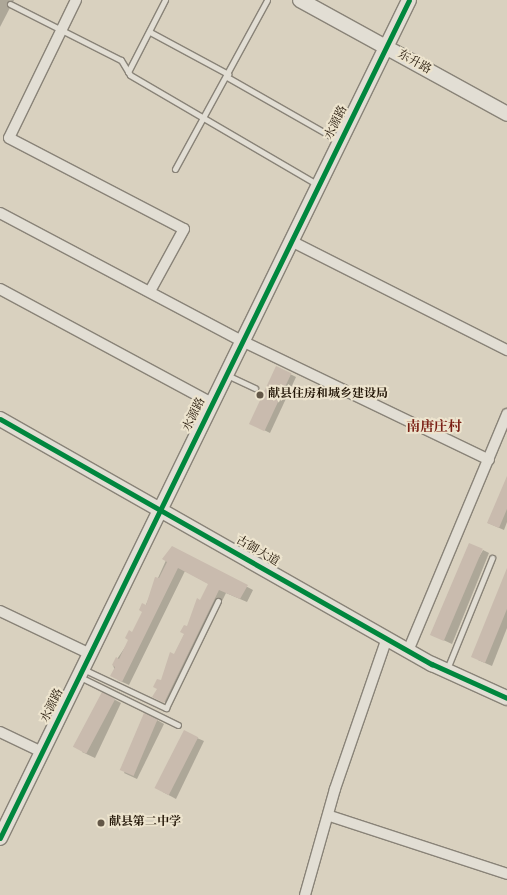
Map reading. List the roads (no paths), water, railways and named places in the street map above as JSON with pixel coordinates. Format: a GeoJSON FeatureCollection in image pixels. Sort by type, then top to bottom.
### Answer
{"type":"FeatureCollection","features":[{"type":"Feature","properties":{"kind":"street"},"geometry":{"type":"LineString","coordinates":[[76,0],[9,138],[184,228],[150,291]]}},
{"type":"Feature","properties":{"kind":"street","name":"东升路"},"geometry":{"type":"LineString","coordinates":[[300,0],[507,114]]}},
{"type":"Feature","properties":{"kind":"street","name":"水源路"},"geometry":{"type":"LineString","coordinates":[[0,838],[409,0]]}},
{"type":"Feature","properties":{"kind":"street"},"geometry":{"type":"LineString","coordinates":[[0,213],[242,341],[489,460]]}},
{"type":"Feature","properties":{"kind":"street"},"geometry":{"type":"LineString","coordinates":[[292,240],[507,350]]}},
{"type":"Feature","properties":{"kind":"street"},"geometry":{"type":"LineString","coordinates":[[0,290],[212,403]]}},
{"type":"Feature","properties":{"kind":"street"},"geometry":{"type":"LineString","coordinates":[[408,651],[507,414]]}},
{"type":"Feature","properties":{"kind":"street","name":"古御大道"},"geometry":{"type":"LineString","coordinates":[[0,419],[446,672],[507,698]]}},
{"type":"Feature","properties":{"kind":"street"},"geometry":{"type":"LineString","coordinates":[[0,610],[90,654]]}},
{"type":"Feature","properties":{"kind":"street"},"geometry":{"type":"LineString","coordinates":[[305,895],[330,816],[335,789],[387,638]]}},
{"type":"Feature","properties":{"kind":"street"},"geometry":{"type":"LineString","coordinates":[[0,732],[42,752]]}},
{"type":"Feature","properties":{"kind":"street"},"geometry":{"type":"LineString","coordinates":[[330,816],[507,874]]}},
{"type":"Feature","properties":{"kind":"lane"},"geometry":{"type":"LineString","coordinates":[[128,72],[150,32],[165,0]]}},
{"type":"Feature","properties":{"kind":"lane"},"geometry":{"type":"LineString","coordinates":[[175,169],[228,76],[267,0]]}},
{"type":"Feature","properties":{"kind":"lane"},"geometry":{"type":"LineString","coordinates":[[10,4],[121,60],[128,72],[318,185]]}},
{"type":"Feature","properties":{"kind":"lane"},"geometry":{"type":"LineString","coordinates":[[150,32],[340,141]]}},
{"type":"Feature","properties":{"kind":"lane"},"geometry":{"type":"LineString","coordinates":[[226,374],[255,388]]}},
{"type":"Feature","properties":{"kind":"lane"},"geometry":{"type":"LineString","coordinates":[[446,672],[492,558]]}},
{"type":"Feature","properties":{"kind":"lane"},"geometry":{"type":"LineString","coordinates":[[81,672],[166,708],[218,601]]}},
{"type":"Feature","properties":{"kind":"lane"},"geometry":{"type":"LineString","coordinates":[[81,672],[178,725]]}},
{"type":"Feature","properties":{"kind":"place","name":"献县住房和城乡建设局"},"geometry":{"type":"Point","coordinates":[260,395]}},
{"type":"Feature","properties":{"kind":"place","name":"献县第二中学"},"geometry":{"type":"Point","coordinates":[101,823]}},
{"type":"Feature","properties":{"kind":"district","name":"南唐庄村"},"geometry":{"type":"Point","coordinates":[434,428]}}]}
